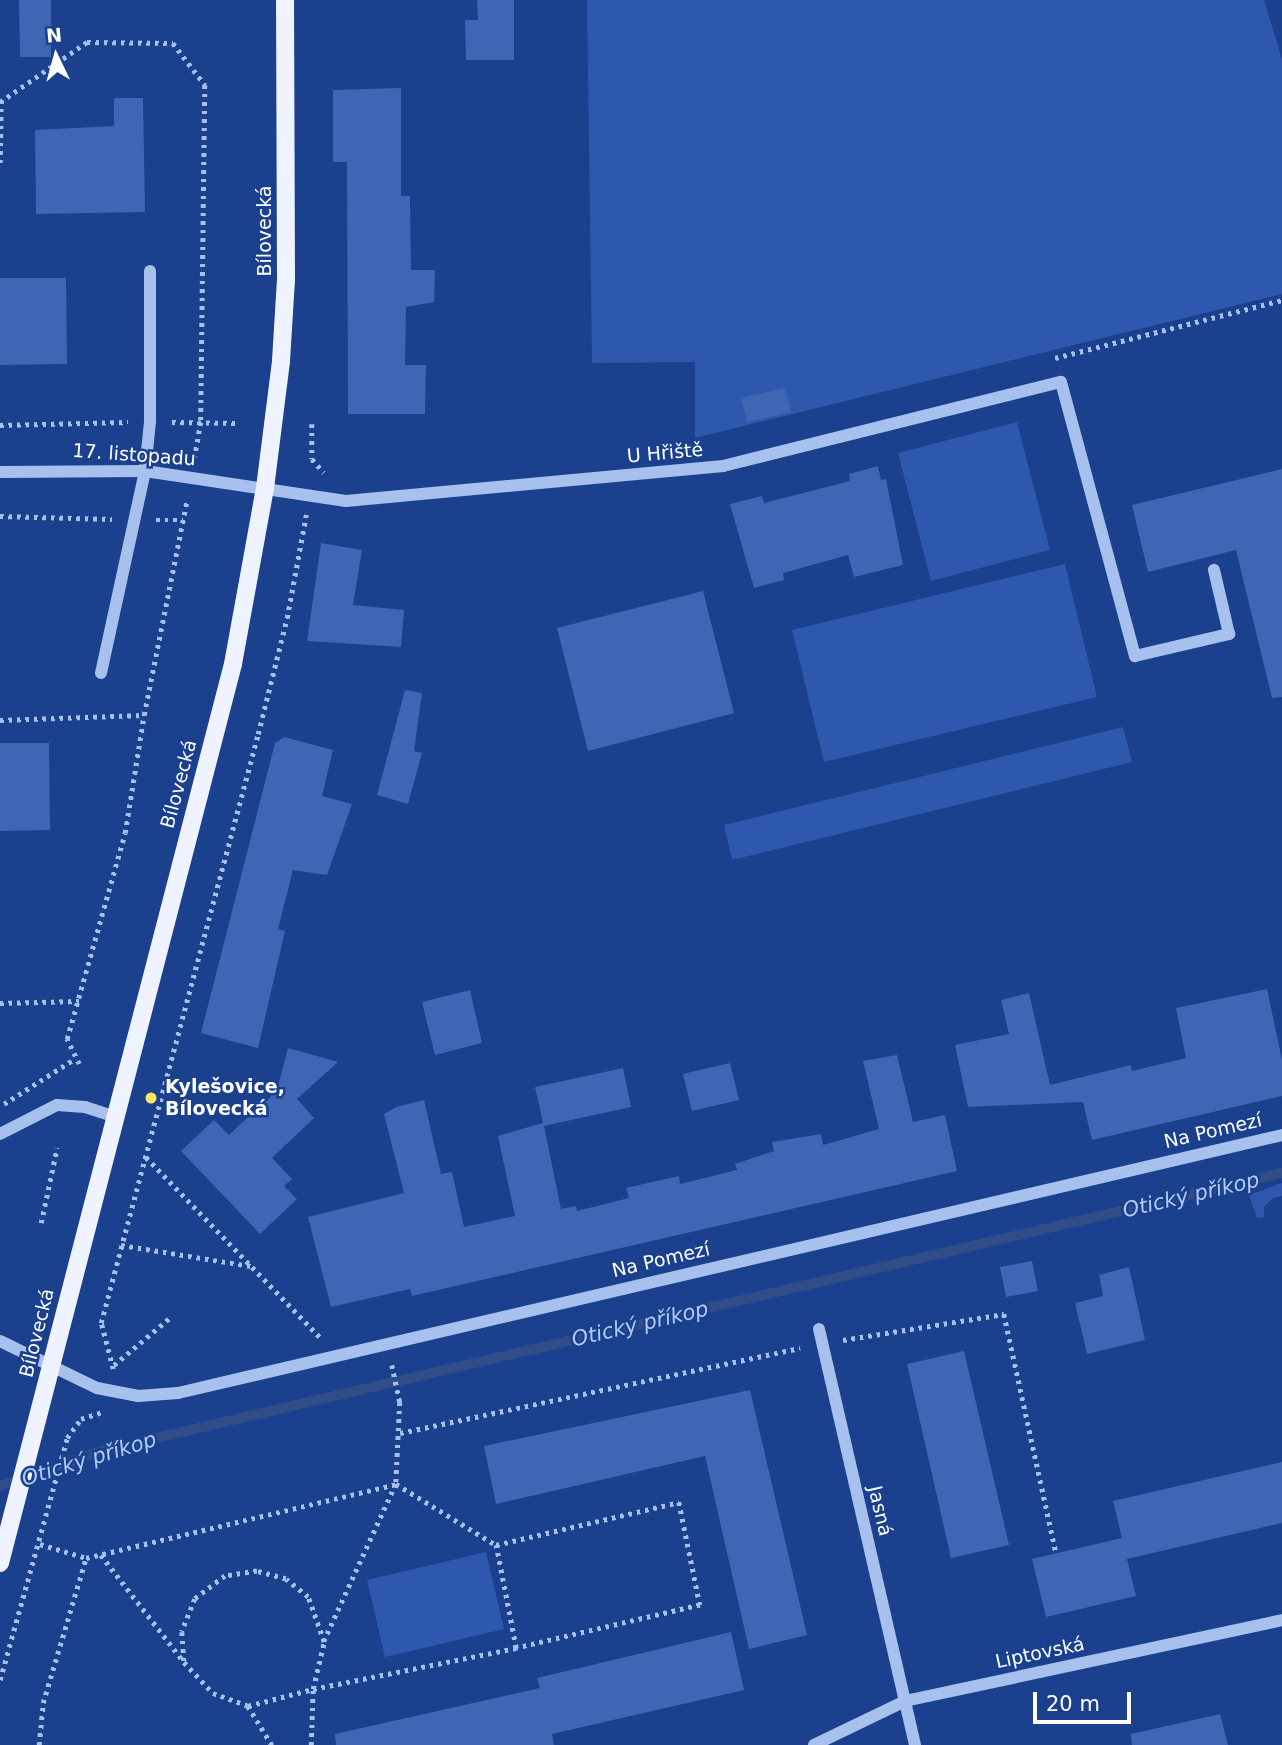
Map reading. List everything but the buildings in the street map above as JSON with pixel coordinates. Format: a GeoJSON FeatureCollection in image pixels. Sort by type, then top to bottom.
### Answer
{"type":"FeatureCollection","features":[{"type":"Feature","properties":{"kind":"main road","name":"Bílovecká"},"geometry":{"type":"LineString","coordinates":[[0,1563],[233,664],[264,488],[284,322],[285,0]]}},
{"type":"Feature","properties":{"kind":"street"},"geometry":{"type":"LineString","coordinates":[[101,673],[145,471],[150,422],[150,271]]}},
{"type":"Feature","properties":{"kind":"street","name":"U Hřiště"},"geometry":{"type":"LineString","coordinates":[[264,488],[346,501],[723,466],[1061,382],[1135,656],[1229,634],[1214,570]]}},
{"type":"Feature","properties":{"kind":"street","name":"17. listopadu"},"geometry":{"type":"LineString","coordinates":[[0,472],[145,471],[264,488]]}},
{"type":"Feature","properties":{"kind":"street"},"geometry":{"type":"LineString","coordinates":[[0,1134],[57,1105],[85,1107],[115,1117]]}},
{"type":"Feature","properties":{"kind":"street","name":"Na Pomezí"},"geometry":{"type":"LineString","coordinates":[[0,1341],[50,1368],[108,1391],[138,1396],[178,1393],[1282,1135]]}},
{"type":"Feature","properties":{"kind":"street","name":"Jasná"},"geometry":{"type":"LineString","coordinates":[[819,1329],[915,1745]]}},
{"type":"Feature","properties":{"kind":"street","name":"Liptovská"},"geometry":{"type":"LineString","coordinates":[[814,1745],[905,1701],[1282,1620]]}},
{"type":"Feature","properties":{"kind":"path"},"geometry":{"type":"LineString","coordinates":[[0,163],[1,101],[87,42],[173,43],[205,85],[201,422],[144,715],[125,833],[66,1039],[77,1061],[0,1106]]}},
{"type":"Feature","properties":{"kind":"path"},"geometry":{"type":"LineString","coordinates":[[1048,359],[1282,300]]}},
{"type":"Feature","properties":{"kind":"path"},"geometry":{"type":"LineString","coordinates":[[0,425],[237,423]]}},
{"type":"Feature","properties":{"kind":"path"},"geometry":{"type":"LineString","coordinates":[[312,424],[312,459],[318,470],[334,477]]}},
{"type":"Feature","properties":{"kind":"path"},"geometry":{"type":"LineString","coordinates":[[114,1365],[105,1353],[101,1323],[287,618],[309,497]]}},
{"type":"Feature","properties":{"kind":"path"},"geometry":{"type":"LineString","coordinates":[[0,516],[183,520]]}},
{"type":"Feature","properties":{"kind":"path"},"geometry":{"type":"LineString","coordinates":[[0,720],[144,715]]}},
{"type":"Feature","properties":{"kind":"path"},"geometry":{"type":"LineString","coordinates":[[0,1003],[79,1001]]}},
{"type":"Feature","properties":{"kind":"path"},"geometry":{"type":"LineString","coordinates":[[41,1223],[57,1148]]}},
{"type":"Feature","properties":{"kind":"path"},"geometry":{"type":"LineString","coordinates":[[146,1157],[326,1342]]}},
{"type":"Feature","properties":{"kind":"path"},"geometry":{"type":"LineString","coordinates":[[121,1245],[252,1266]]}},
{"type":"Feature","properties":{"kind":"path"},"geometry":{"type":"LineString","coordinates":[[400,1433],[821,1344],[1004,1314],[1056,1553]]}},
{"type":"Feature","properties":{"kind":"path"},"geometry":{"type":"LineString","coordinates":[[0,1680],[40,1544],[67,1438],[81,1419],[102,1415],[114,1365],[172,1316]]}},
{"type":"Feature","properties":{"kind":"path"},"geometry":{"type":"LineString","coordinates":[[311,1745],[313,1689],[324,1642],[396,1484],[400,1402],[391,1364]]}},
{"type":"Feature","properties":{"kind":"path"},"geometry":{"type":"LineString","coordinates":[[40,1544],[86,1558],[396,1484],[496,1545],[679,1502],[700,1605],[516,1648],[313,1689],[248,1706],[213,1693],[184,1662],[101,1555]]}},
{"type":"Feature","properties":{"kind":"path"},"geometry":{"type":"LineString","coordinates":[[496,1545],[516,1648]]}},
{"type":"Feature","properties":{"kind":"path"},"geometry":{"type":"LineString","coordinates":[[39,1745],[43,1703],[86,1558]]}},
{"type":"Feature","properties":{"kind":"path"},"geometry":{"type":"LineString","coordinates":[[184,1662],[182,1632],[195,1599],[225,1576],[257,1571],[286,1579],[308,1597],[324,1642]]}},
{"type":"Feature","properties":{"kind":"path"},"geometry":{"type":"LineString","coordinates":[[248,1706],[272,1745]]}},
{"type":"Feature","properties":{"kind":"shaded area"},"geometry":{"type":"Polygon","coordinates":[[[587,0],[1264,0],[1282,59],[1282,294],[695,438],[695,362],[592,363],[587,0]]]}},
{"type":"Feature","properties":{"kind":"shaded area"},"geometry":{"type":"Polygon","coordinates":[[[1017,422],[1050,550],[931,581],[898,453],[1017,422]]]}},
{"type":"Feature","properties":{"kind":"shaded area"},"geometry":{"type":"Polygon","coordinates":[[[1065,564],[1097,697],[824,762],[792,630],[1065,564]]]}},
{"type":"Feature","properties":{"kind":"shaded area"},"geometry":{"type":"Polygon","coordinates":[[[1123,727],[1132,762],[732,860],[724,825],[1123,727]]]}},
{"type":"Feature","properties":{"kind":"shaded area"},"geometry":{"type":"Polygon","coordinates":[[[1282,1183],[1282,1196],[1273,1198],[1264,1207],[1264,1217],[1257,1218],[1249,1195],[1282,1183]]]}},
{"type":"Feature","properties":{"kind":"shaded area"},"geometry":{"type":"Polygon","coordinates":[[[486,1552],[504,1629],[385,1657],[367,1580],[486,1552]]]}},
{"type":"Feature","properties":{"kind":"waterway","name":"Otický příkop"},"geometry":{"type":"LineString","coordinates":[[0,1486],[101,1451],[1282,1173]]}},
{"type":"Feature","properties":{"kind":"place","name":"Kylešovice, Bílovecká"},"geometry":{"type":"Point","coordinates":[151,1098]}}]}
